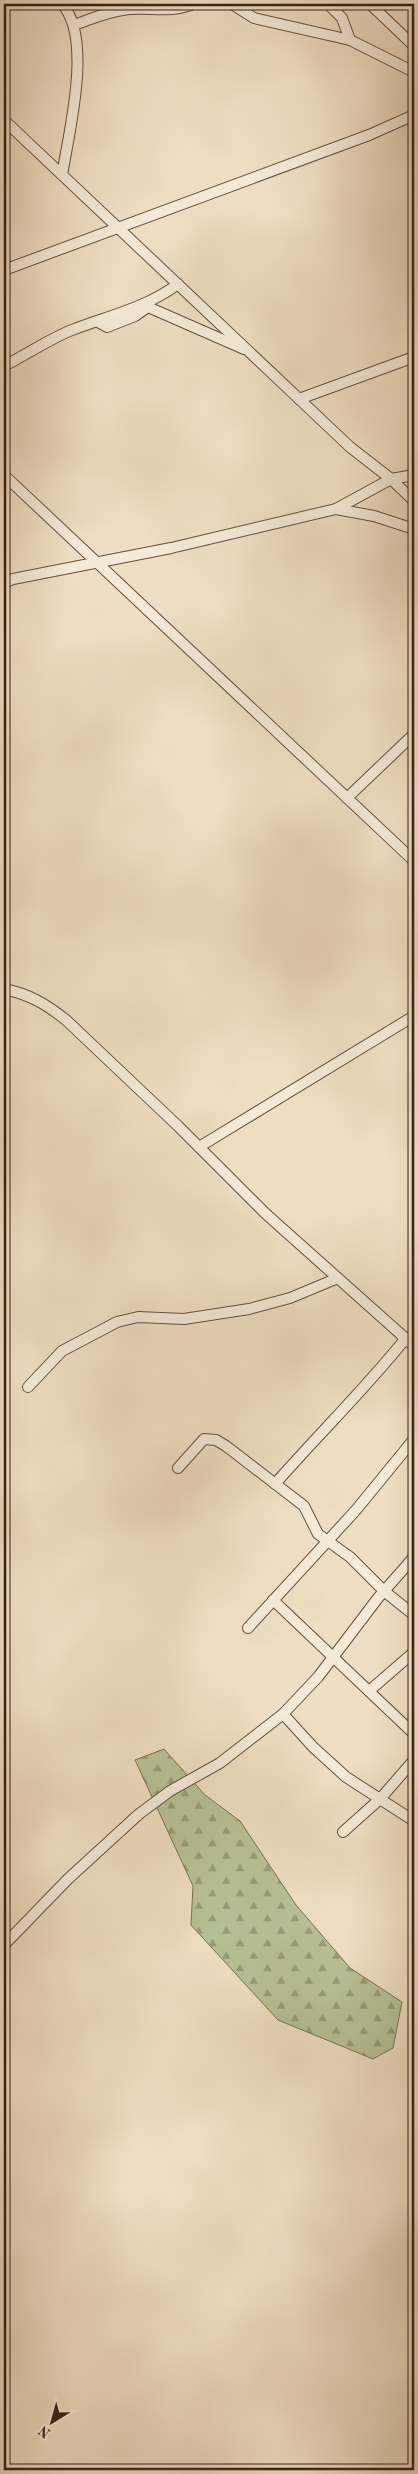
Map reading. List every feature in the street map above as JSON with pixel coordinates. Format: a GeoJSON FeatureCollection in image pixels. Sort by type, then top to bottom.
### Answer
{"type":"FeatureCollection","features":[{"type":"Feature","properties":{"kind":"street"},"geometry":{"type":"LineString","coordinates":[[62,4],[74,25],[78,59],[75,96],[62,175]]}},
{"type":"Feature","properties":{"kind":"street"},"geometry":{"type":"LineString","coordinates":[[74,25],[124,10],[160,10],[185,7],[193,4]]}},
{"type":"Feature","properties":{"kind":"street"},"geometry":{"type":"LineString","coordinates":[[232,4],[254,18],[350,40],[414,72]]}},
{"type":"Feature","properties":{"kind":"street"},"geometry":{"type":"LineString","coordinates":[[328,4],[342,18],[350,40]]}},
{"type":"Feature","properties":{"kind":"street"},"geometry":{"type":"LineString","coordinates":[[370,4],[414,46]]}},
{"type":"Feature","properties":{"kind":"street"},"geometry":{"type":"LineString","coordinates":[[4,270],[369,134],[414,115]]}},
{"type":"Feature","properties":{"kind":"street"},"geometry":{"type":"LineString","coordinates":[[4,120],[350,447],[391,479],[414,501]]}},
{"type":"Feature","properties":{"kind":"street"},"geometry":{"type":"LineString","coordinates":[[4,366],[72,330],[98,322],[164,294],[178,284]]}},
{"type":"Feature","properties":{"kind":"street"},"geometry":{"type":"LineString","coordinates":[[98,322],[107,326],[135,316],[148,307],[249,351]]}},
{"type":"Feature","properties":{"kind":"street"},"geometry":{"type":"LineString","coordinates":[[299,399],[414,357]]}},
{"type":"Feature","properties":{"kind":"street"},"geometry":{"type":"LineString","coordinates":[[4,475],[414,861]]}},
{"type":"Feature","properties":{"kind":"street"},"geometry":{"type":"LineString","coordinates":[[4,583],[13,579],[99,563],[336,509],[391,479],[414,475]]}},
{"type":"Feature","properties":{"kind":"street"},"geometry":{"type":"LineString","coordinates":[[336,509],[374,516],[414,529]]}},
{"type":"Feature","properties":{"kind":"street"},"geometry":{"type":"LineString","coordinates":[[347,798],[414,734]]}},
{"type":"Feature","properties":{"kind":"street"},"geometry":{"type":"LineString","coordinates":[[4,989],[25,993],[47,1005],[66,1020],[266,1214],[414,1346]]}},
{"type":"Feature","properties":{"kind":"street"},"geometry":{"type":"LineString","coordinates":[[199,1147],[299,1084],[414,1016]]}},
{"type":"Feature","properties":{"kind":"street"},"geometry":{"type":"LineString","coordinates":[[28,1387],[62,1351],[117,1322],[138,1317],[184,1318],[249,1309],[290,1298],[338,1278]]}},
{"type":"Feature","properties":{"kind":"street"},"geometry":{"type":"LineString","coordinates":[[275,1484],[329,1423],[378,1372],[406,1338]]}},
{"type":"Feature","properties":{"kind":"street"},"geometry":{"type":"LineString","coordinates":[[178,1468],[204,1439],[209,1439],[226,1446],[304,1506],[313,1528],[318,1534],[350,1557],[384,1591],[414,1615]]}},
{"type":"Feature","properties":{"kind":"street"},"geometry":{"type":"LineString","coordinates":[[248,1628],[397,1462],[414,1439]]}},
{"type":"Feature","properties":{"kind":"street"},"geometry":{"type":"LineString","coordinates":[[4,1945],[68,1879],[139,1814],[170,1791],[220,1763],[282,1714],[318,1677],[384,1591],[414,1557]]}},
{"type":"Feature","properties":{"kind":"street"},"geometry":{"type":"LineString","coordinates":[[273,1600],[414,1734]]}},
{"type":"Feature","properties":{"kind":"street"},"geometry":{"type":"LineString","coordinates":[[369,1691],[414,1652]]}},
{"type":"Feature","properties":{"kind":"street"},"geometry":{"type":"LineString","coordinates":[[282,1714],[313,1747],[346,1777],[414,1821]]}},
{"type":"Feature","properties":{"kind":"street"},"geometry":{"type":"LineString","coordinates":[[344,1832],[380,1799],[414,1760]]}},
{"type":"Feature","properties":{"kind":"green space"},"geometry":{"type":"Polygon","coordinates":[[[164,1749],[205,1795],[240,1821],[296,1905],[350,1968],[402,2002],[393,2048],[373,2059],[278,2020],[191,1925],[193,1886],[135,1760],[164,1749]]]}}]}
